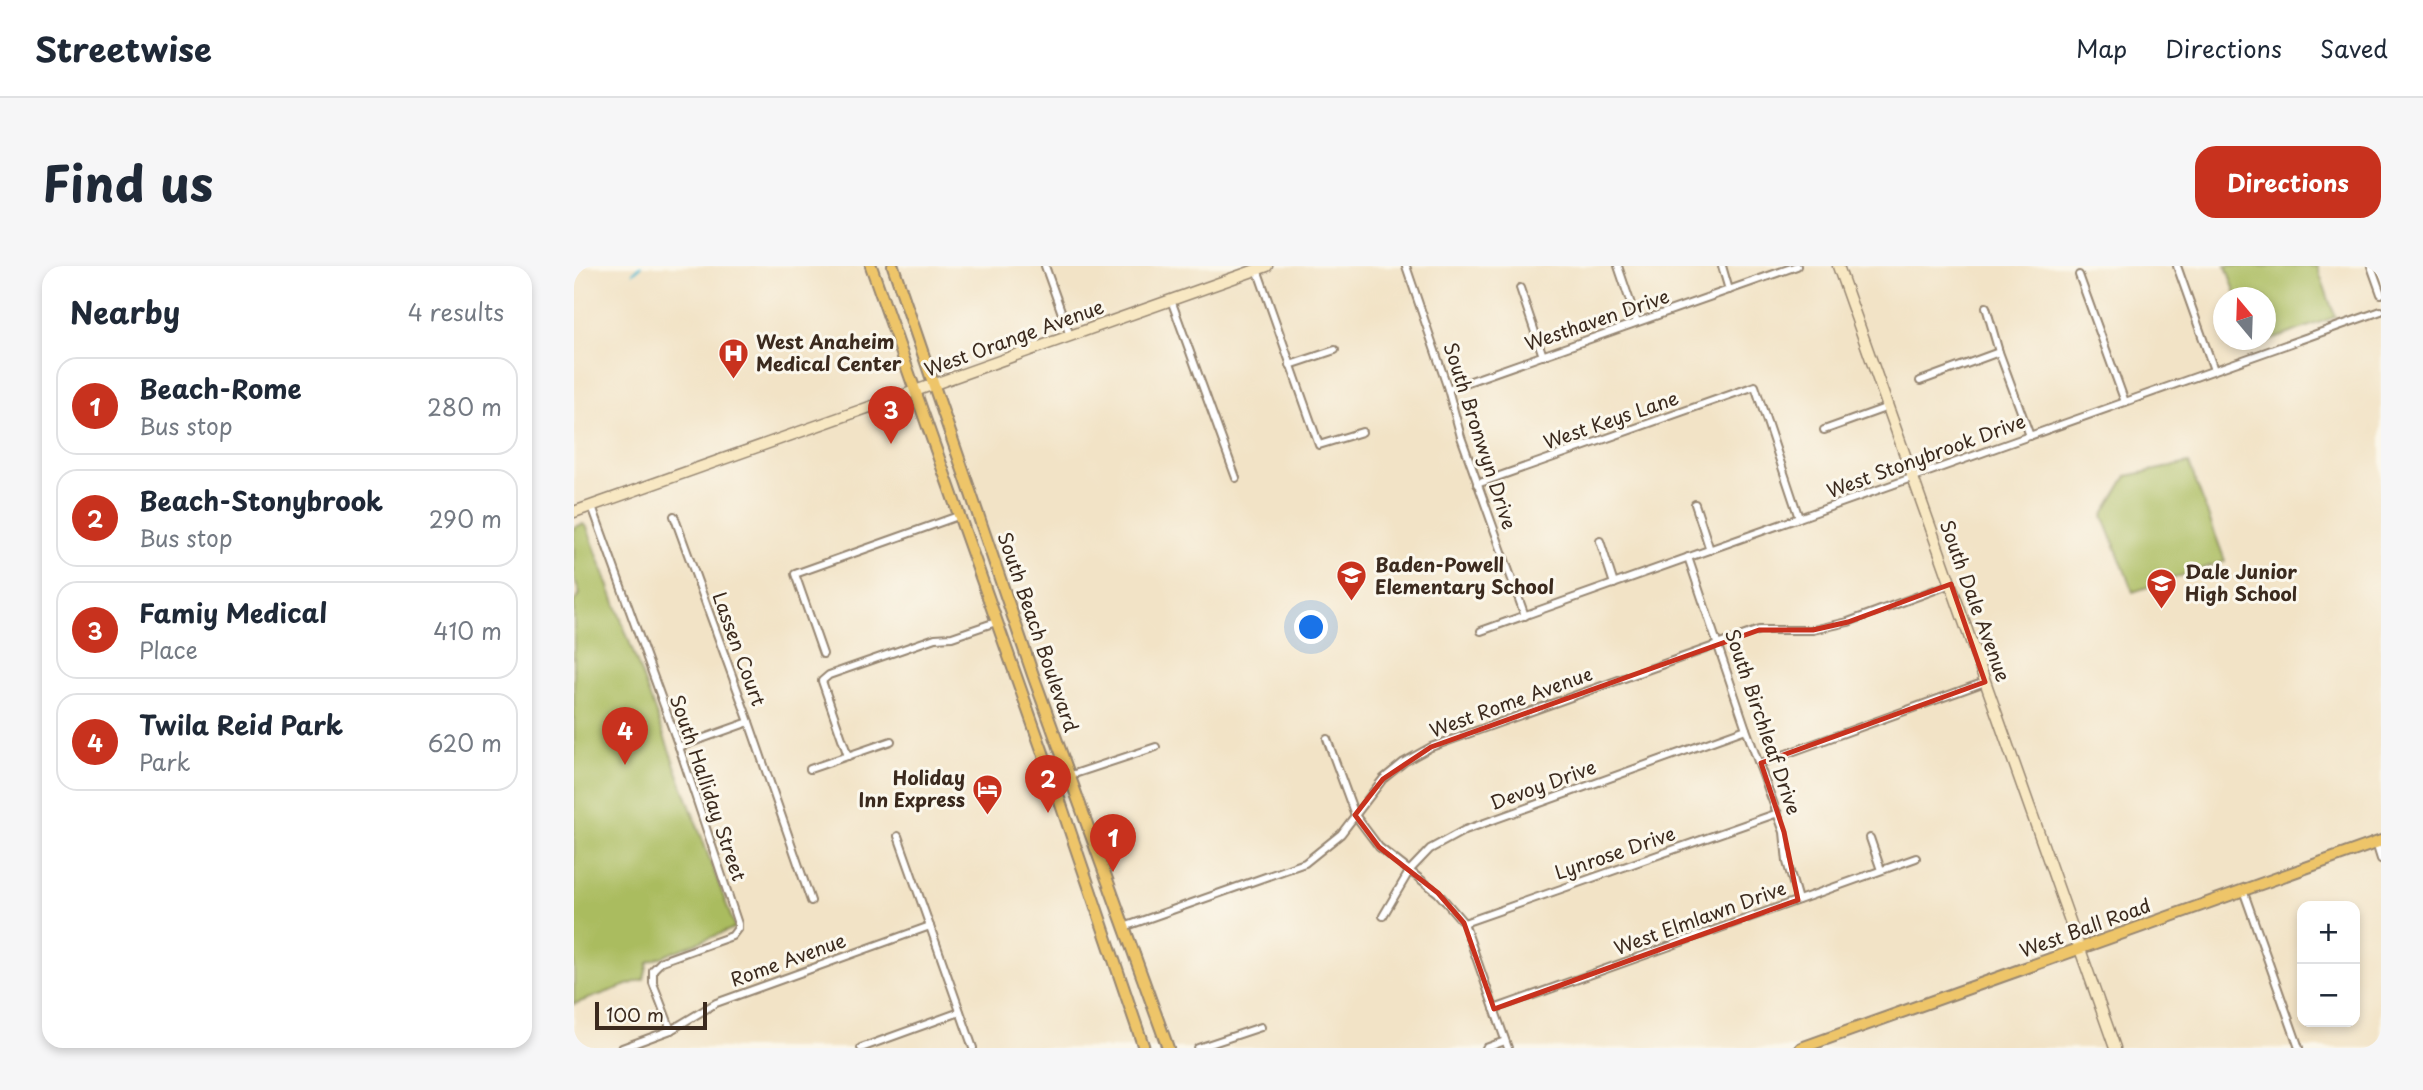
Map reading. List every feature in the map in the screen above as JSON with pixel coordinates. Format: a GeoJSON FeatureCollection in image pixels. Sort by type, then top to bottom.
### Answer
{"type":"FeatureCollection","features":[{"type":"Feature","properties":{"kind":"main road","name":"South Beach Boulevard"},"geometry":{"type":"LineString","coordinates":[[871,266],[1053,780],[1144,1048]]}},
{"type":"Feature","properties":{"kind":"main road","name":"South Beach Boulevard"},"geometry":{"type":"LineString","coordinates":[[893,266],[1069,775],[1168,1048]]}},
{"type":"Feature","properties":{"kind":"main road","name":"West Ball Road"},"geometry":{"type":"LineString","coordinates":[[1801,1048],[2378,842]]}},
{"type":"Feature","properties":{"kind":"street"},"geometry":{"type":"LineString","coordinates":[[1045,266],[1070,337]]}},
{"type":"Feature","properties":{"kind":"street","name":"South Bronwyn Drive"},"geometry":{"type":"LineString","coordinates":[[1406,266],[1448,389],[1461,437],[1525,616]]}},
{"type":"Feature","properties":{"kind":"street"},"geometry":{"type":"LineString","coordinates":[[1618,266],[1637,322]]}},
{"type":"Feature","properties":{"kind":"street"},"geometry":{"type":"LineString","coordinates":[[1721,266],[1729,290]]}},
{"type":"Feature","properties":{"kind":"street","name":"Westhaven Drive"},"geometry":{"type":"LineString","coordinates":[[1448,389],[1797,266]]}},
{"type":"Feature","properties":{"kind":"street","name":"South Dale Avenue"},"geometry":{"type":"LineString","coordinates":[[1838,266],[2115,1048]]}},
{"type":"Feature","properties":{"kind":"street"},"geometry":{"type":"LineString","coordinates":[[2177,266],[2214,370]]}},
{"type":"Feature","properties":{"kind":"street"},"geometry":{"type":"LineString","coordinates":[[2371,266],[2381,294]]}},
{"type":"Feature","properties":{"kind":"street","name":"West Orange Avenue"},"geometry":{"type":"LineString","coordinates":[[574,512],[1262,268]]}},
{"type":"Feature","properties":{"kind":"street"},"geometry":{"type":"LineString","coordinates":[[1262,268],[1290,365],[1319,445],[1362,432]]}},
{"type":"Feature","properties":{"kind":"street"},"geometry":{"type":"LineString","coordinates":[[2079,275],[2125,402]]}},
{"type":"Feature","properties":{"kind":"street"},"geometry":{"type":"LineString","coordinates":[[1520,288],[1543,356]]}},
{"type":"Feature","properties":{"kind":"street"},"geometry":{"type":"LineString","coordinates":[[1171,300],[1236,478]]}},
{"type":"Feature","properties":{"kind":"street"},"geometry":{"type":"LineString","coordinates":[[1986,307],[1999,352],[2030,436]]}},
{"type":"Feature","properties":{"kind":"street","name":"West Stonybrook Drive"},"geometry":{"type":"LineString","coordinates":[[1481,631],[2381,311]]}},
{"type":"Feature","properties":{"kind":"street"},"geometry":{"type":"LineString","coordinates":[[1290,365],[1335,350]]}},
{"type":"Feature","properties":{"kind":"street"},"geometry":{"type":"LineString","coordinates":[[1920,381],[1999,352]]}},
{"type":"Feature","properties":{"kind":"street","name":"West Keys Lane"},"geometry":{"type":"LineString","coordinates":[[1477,484],[1755,386],[1798,518]]}},
{"type":"Feature","properties":{"kind":"street"},"geometry":{"type":"LineString","coordinates":[[1824,430],[1888,407]]}},
{"type":"Feature","properties":{"kind":"street"},"geometry":{"type":"LineString","coordinates":[[1695,504],[1710,550]]}},
{"type":"Feature","properties":{"kind":"street","name":"South Halliday Street"},"geometry":{"type":"LineString","coordinates":[[592,506],[679,747],[738,924],[738,929],[732,936],[662,961],[653,970],[653,983],[671,1030]]}},
{"type":"Feature","properties":{"kind":"street","name":"Lassen Court"},"geometry":{"type":"LineString","coordinates":[[674,516],[749,722],[679,747]]}},
{"type":"Feature","properties":{"kind":"street"},"geometry":{"type":"LineString","coordinates":[[824,654],[794,574],[958,516]]}},
{"type":"Feature","properties":{"kind":"street"},"geometry":{"type":"LineString","coordinates":[[1600,541],[1614,584]]}},
{"type":"Feature","properties":{"kind":"street","name":"South Birchleaf Drive"},"geometry":{"type":"LineString","coordinates":[[1688,557],[1746,729],[1778,813],[1784,832],[1787,862],[1798,900]]}},
{"type":"Feature","properties":{"kind":"street","name":"West Rome Avenue"},"geometry":{"type":"LineString","coordinates":[[1124,927],[1305,863],[1341,834],[1383,779],[1404,762],[1431,747],[1759,630],[1813,631],[1848,622],[1951,584]]}},
{"type":"Feature","properties":{"kind":"street"},"geometry":{"type":"LineString","coordinates":[[848,756],[822,681],[829,675],[935,638],[952,636],[996,622]]}},
{"type":"Feature","properties":{"kind":"street"},"geometry":{"type":"LineString","coordinates":[[1761,763],[1985,682]]}},
{"type":"Feature","properties":{"kind":"street"},"geometry":{"type":"LineString","coordinates":[[749,722],[811,901]]}},
{"type":"Feature","properties":{"kind":"street","name":"Devoy Drive"},"geometry":{"type":"LineString","coordinates":[[1383,916],[1410,870],[1430,849],[1465,830],[1746,729]]}},
{"type":"Feature","properties":{"kind":"street"},"geometry":{"type":"LineString","coordinates":[[1327,738],[1355,815],[1379,847],[1438,893],[1464,923],[1506,1045],[1486,1048]]}},
{"type":"Feature","properties":{"kind":"street"},"geometry":{"type":"LineString","coordinates":[[810,769],[891,741]]}},
{"type":"Feature","properties":{"kind":"street"},"geometry":{"type":"LineString","coordinates":[[1053,780],[1156,747]]}},
{"type":"Feature","properties":{"kind":"street","name":"Lynrose Drive"},"geometry":{"type":"LineString","coordinates":[[1464,923],[1778,813]]}},
{"type":"Feature","properties":{"kind":"street"},"geometry":{"type":"LineString","coordinates":[[898,836],[973,1048]]}},
{"type":"Feature","properties":{"kind":"street"},"geometry":{"type":"LineString","coordinates":[[1870,838],[1881,870]]}},
{"type":"Feature","properties":{"kind":"street"},"geometry":{"type":"LineString","coordinates":[[2378,842],[2381,859]]}},
{"type":"Feature","properties":{"kind":"street","name":"West Elmlawn Drive"},"geometry":{"type":"LineString","coordinates":[[1494,1009],[1916,858]]}},
{"type":"Feature","properties":{"kind":"street"},"geometry":{"type":"LineString","coordinates":[[2243,890],[2300,1048]]}},
{"type":"Feature","properties":{"kind":"street","name":"Rome Avenue"},"geometry":{"type":"LineString","coordinates":[[622,1048],[671,1030],[716,1003],[930,926]]}},
{"type":"Feature","properties":{"kind":"street"},"geometry":{"type":"LineString","coordinates":[[861,1048],[960,1013]]}},
{"type":"Feature","properties":{"kind":"street"},"geometry":{"type":"LineString","coordinates":[[1198,1048],[1261,1027]]}},
{"type":"Feature","properties":{"kind":"highlighted area"},"geometry":{"type":"Polygon","coordinates":[[[1951,584],[1985,682],[1761,763],[1784,832],[1798,900],[1494,1009],[1464,923],[1438,893],[1379,847],[1355,815],[1383,779],[1431,747],[1759,630],[1813,630],[1848,622],[1951,584]]]}},
{"type":"Feature","properties":{"kind":"green space"},"geometry":{"type":"Polygon","coordinates":[[[2226,266],[2317,266],[2335,317],[2276,338],[2276,287],[2233,287],[2226,266]]]}},
{"type":"Feature","properties":{"kind":"green space"},"geometry":{"type":"Polygon","coordinates":[[[2189,463],[2225,561],[2133,592],[2103,515],[2127,476],[2189,463]]]}},
{"type":"Feature","properties":{"kind":"green space"},"geometry":{"type":"Polygon","coordinates":[[[583,524],[587,527],[735,928],[648,962],[644,979],[574,1004],[574,602],[580,594],[574,578],[574,527],[583,524]]]}},
{"type":"Feature","properties":{"kind":"waterway"},"geometry":{"type":"LineString","coordinates":[[633,273],[641,266]]}},
{"type":"Feature","properties":{"kind":"place","name":"West Anaheim Medical Center"},"geometry":{"type":"Point","coordinates":[733,380]}},
{"type":"Feature","properties":{"kind":"place","name":"Famiy Medical"},"geometry":{"type":"Point","coordinates":[891,444]}},
{"type":"Feature","properties":{"kind":"place","name":"Baden-Powell Elementary School"},"geometry":{"type":"Point","coordinates":[1352,603]}},
{"type":"Feature","properties":{"kind":"place","name":"Dale Junior High School"},"geometry":{"type":"Point","coordinates":[2162,610]}},
{"type":"Feature","properties":{"kind":"place","name":"Twila Reid Park"},"geometry":{"type":"Point","coordinates":[625,765]}},
{"type":"Feature","properties":{"kind":"place","name":"Beach-Stonybrook"},"geometry":{"type":"Point","coordinates":[1048,813]}},
{"type":"Feature","properties":{"kind":"place","name":"Holiday Inn Express"},"geometry":{"type":"Point","coordinates":[988,816]}},
{"type":"Feature","properties":{"kind":"place","name":"Beach-Rome"},"geometry":{"type":"Point","coordinates":[1113,872]}}]}
